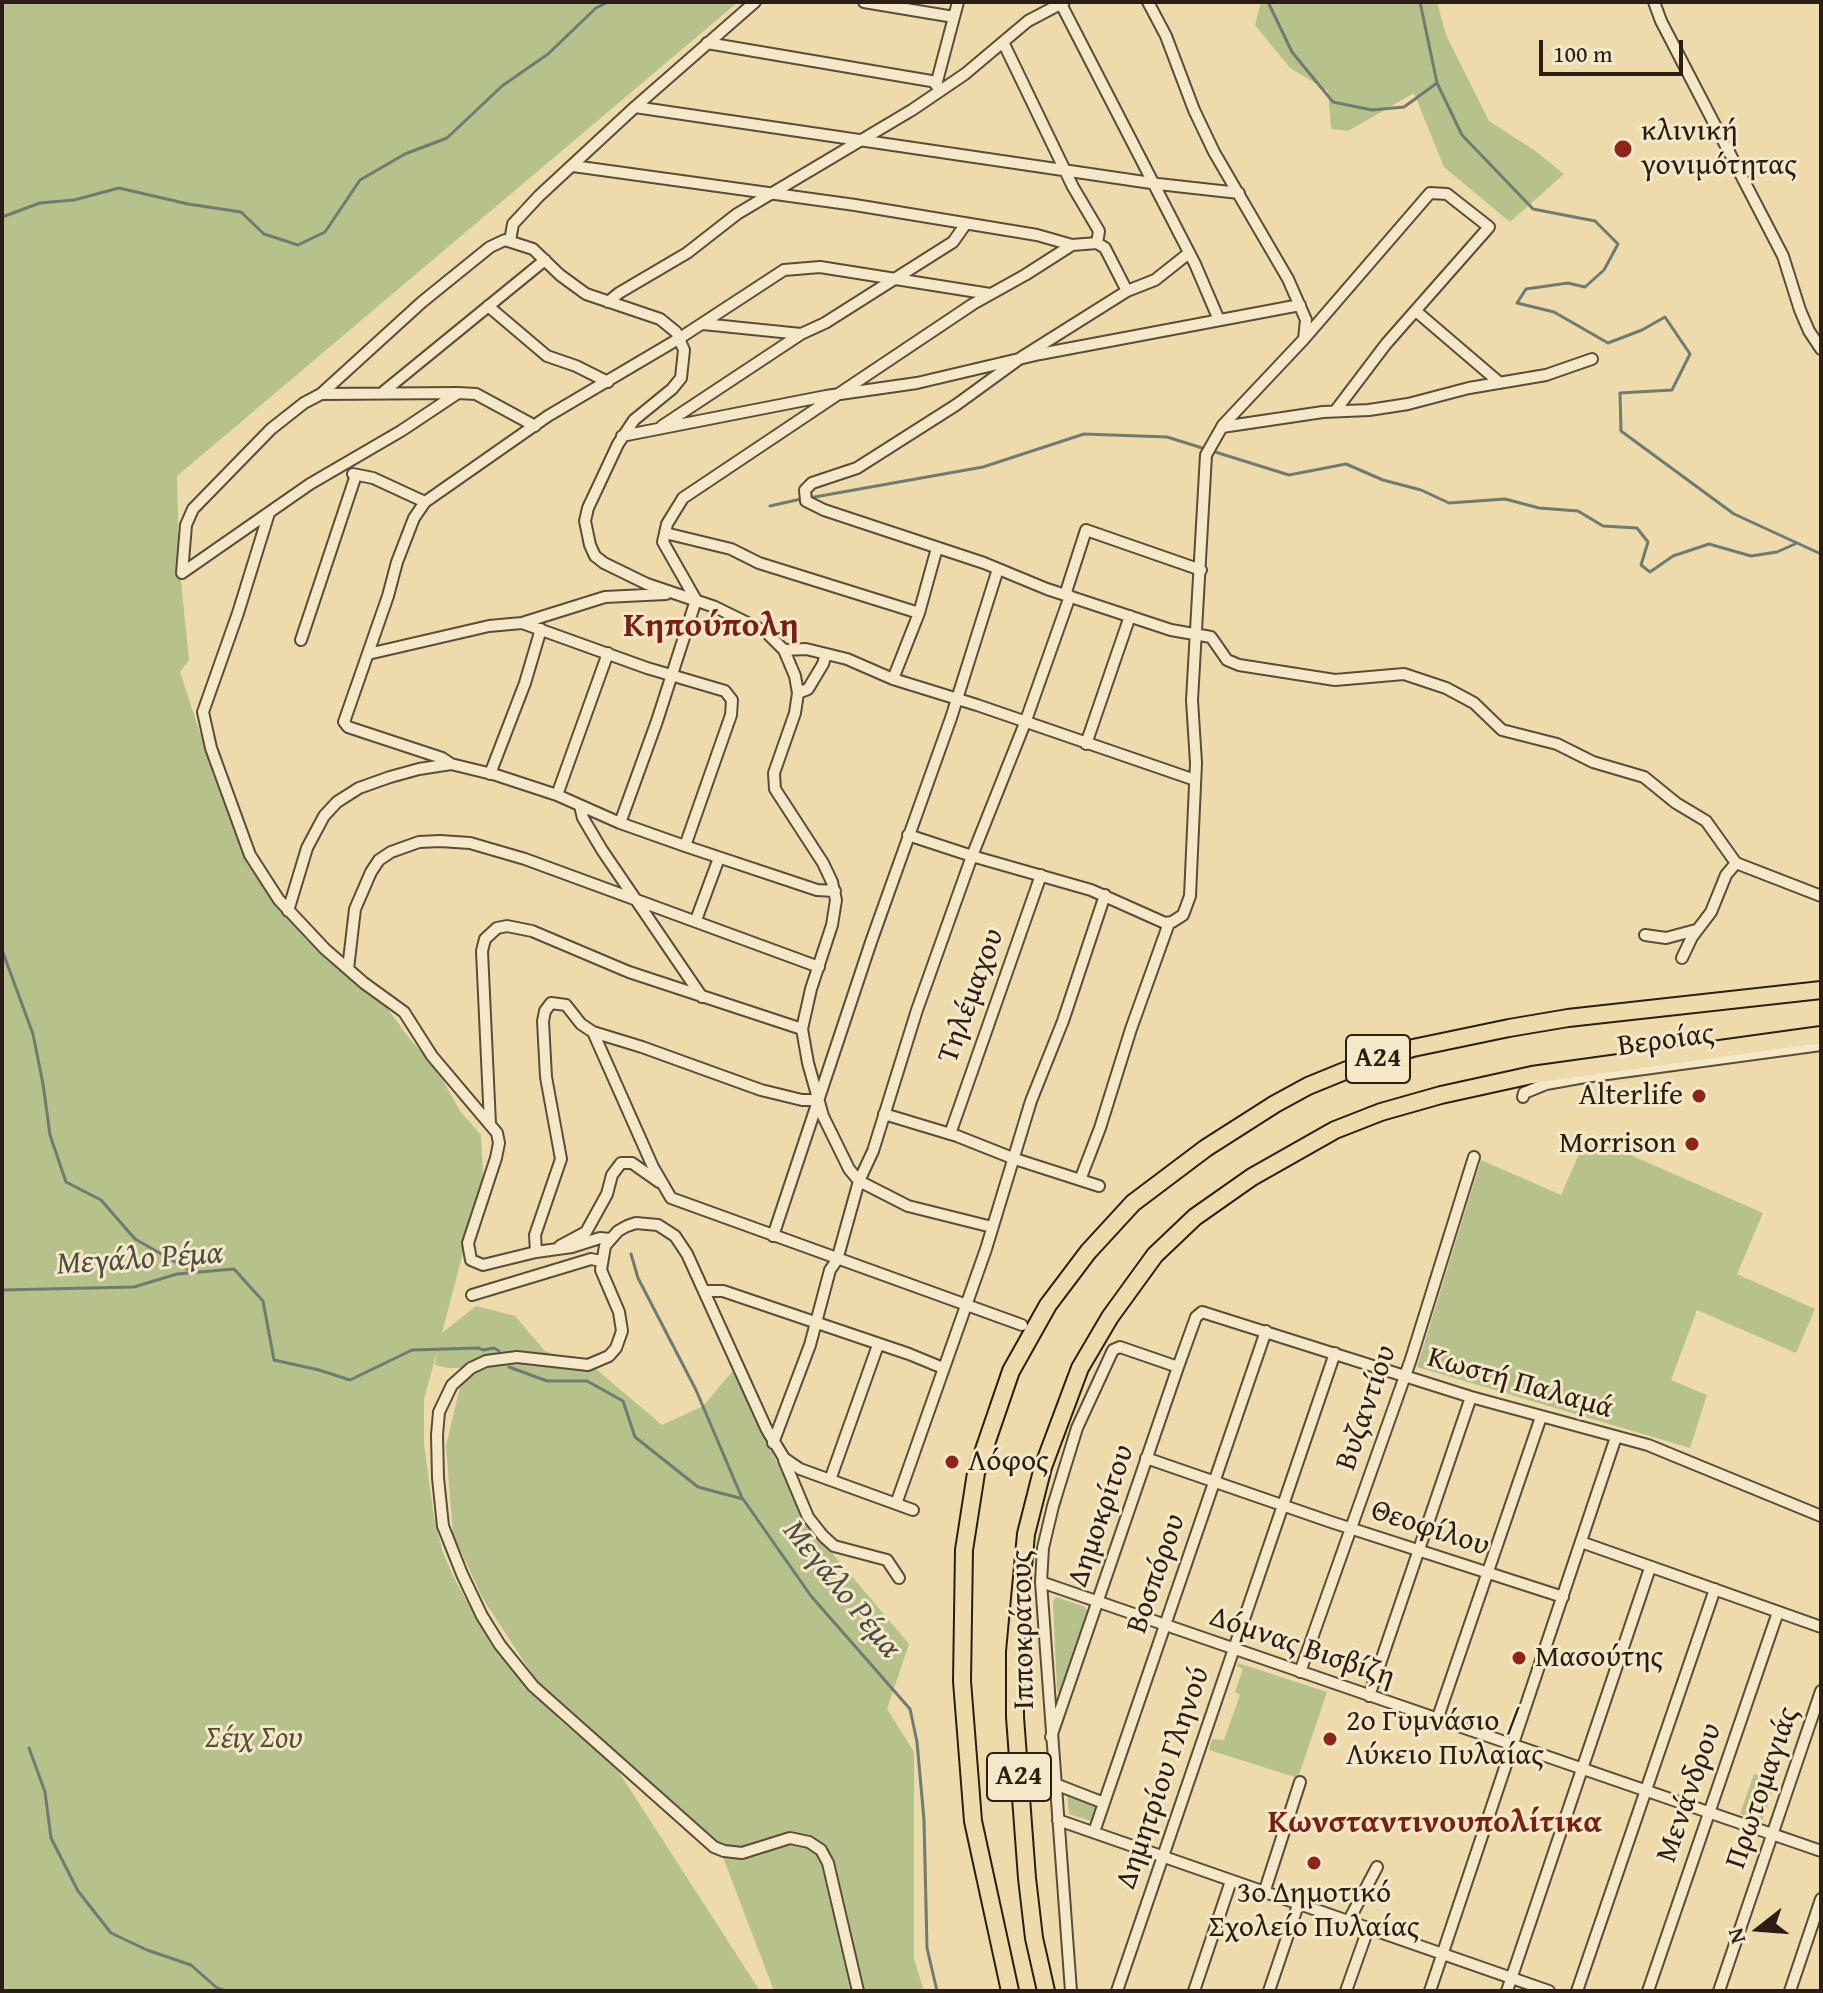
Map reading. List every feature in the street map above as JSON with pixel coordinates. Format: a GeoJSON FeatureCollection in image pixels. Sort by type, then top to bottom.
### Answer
{"type":"FeatureCollection","features":[{"type":"Feature","properties":{"kind":"highway","name":"Α24"},"geometry":{"type":"LineString","coordinates":[[1010,1991],[973,1821],[962,1681],[964,1550],[976,1473],[1011,1371],[1048,1305],[1081,1261],[1133,1203],[1206,1148],[1284,1099],[1357,1066],[1413,1048],[1568,1018],[1821,990]]}},
{"type":"Feature","properties":{"kind":"highway","name":"Α24"},"geometry":{"type":"LineString","coordinates":[[1046,1991],[1034,1938],[1027,1878],[1015,1717],[1015,1652],[1026,1534],[1043,1467],[1080,1368],[1099,1333],[1155,1255],[1195,1217],[1252,1177],[1324,1136],[1381,1112],[1532,1075],[1821,1035]]}},
{"type":"Feature","properties":{"kind":"street"},"geometry":{"type":"LineString","coordinates":[[510,241],[511,228],[517,218],[635,107],[755,2]]}},
{"type":"Feature","properties":{"kind":"street"},"geometry":{"type":"LineString","coordinates":[[864,2],[954,17]]}},
{"type":"Feature","properties":{"kind":"street"},"geometry":{"type":"LineString","coordinates":[[933,96],[958,2]]}},
{"type":"Feature","properties":{"kind":"street"},"geometry":{"type":"LineString","coordinates":[[1148,2],[1166,36],[1198,119],[1288,279],[1306,320],[1304,339]]}},
{"type":"Feature","properties":{"kind":"street"},"geometry":{"type":"LineString","coordinates":[[1654,2],[1783,256],[1802,315],[1821,349]]}},
{"type":"Feature","properties":{"kind":"street"},"geometry":{"type":"LineString","coordinates":[[608,302],[687,253],[719,226],[770,193],[891,124],[965,74],[1035,17],[1062,3],[1189,253],[1219,320]]}},
{"type":"Feature","properties":{"kind":"street"},"geometry":{"type":"LineString","coordinates":[[1003,42],[1099,231],[1097,243]]}},
{"type":"Feature","properties":{"kind":"street"},"geometry":{"type":"LineString","coordinates":[[707,43],[937,82]]}},
{"type":"Feature","properties":{"kind":"street"},"geometry":{"type":"LineString","coordinates":[[635,107],[1067,171],[1239,193]]}},
{"type":"Feature","properties":{"kind":"street"},"geometry":{"type":"LineString","coordinates":[[573,166],[1037,235],[1072,245],[1097,243],[1107,251],[1127,291]]}},
{"type":"Feature","properties":{"kind":"street"},"geometry":{"type":"LineString","coordinates":[[1080,1180],[1169,923],[1183,915],[1189,903],[1195,780],[1192,700],[1206,455],[1221,427],[1304,339],[1430,193],[1453,198],[1489,227],[1386,344],[1366,375],[1336,410]]}},
{"type":"Feature","properties":{"kind":"street"},"geometry":{"type":"LineString","coordinates":[[657,429],[801,334],[825,323],[953,242],[965,225]]}},
{"type":"Feature","properties":{"kind":"street"},"geometry":{"type":"LineString","coordinates":[[458,393],[269,513],[182,573],[186,525],[193,509],[279,421],[321,394],[457,273],[501,241],[533,249],[578,290],[660,319],[672,327],[680,338],[685,359],[681,378],[634,420],[622,436],[588,508],[585,521],[590,545],[595,556],[604,563],[766,632],[784,650],[798,693],[795,713],[774,773],[775,789],[823,863],[835,891],[835,913],[802,1029],[818,1100],[832,1137],[859,1181],[908,1206],[992,1227]]}},
{"type":"Feature","properties":{"kind":"street"},"geometry":{"type":"LineString","coordinates":[[620,823],[673,675],[696,600],[663,542],[667,524],[683,498],[990,294],[1072,245]]}},
{"type":"Feature","properties":{"kind":"street"},"geometry":{"type":"LineString","coordinates":[[1189,253],[1155,280],[1127,291],[1022,357],[956,405],[857,468],[821,478],[805,490],[804,499],[810,505],[998,569],[1067,596],[1171,630],[1211,637],[1227,660],[1239,665],[1335,680],[1404,674],[1446,688],[1474,703],[1502,730],[1557,744],[1593,762],[1644,777],[1676,803],[1706,821],[1736,863],[1821,896]]}},
{"type":"Feature","properties":{"kind":"street"},"geometry":{"type":"LineString","coordinates":[[381,393],[545,260]]}},
{"type":"Feature","properties":{"kind":"street"},"geometry":{"type":"LineString","coordinates":[[835,891],[817,890],[719,858],[620,823],[557,795],[451,764],[442,758],[345,725],[344,719],[414,518],[425,502],[535,426],[703,324],[784,270],[820,267],[990,294]]}},
{"type":"Feature","properties":{"kind":"street"},"geometry":{"type":"LineString","coordinates":[[622,436],[843,393],[917,383],[1022,357],[1300,305]]}},
{"type":"Feature","properties":{"kind":"street"},"geometry":{"type":"LineString","coordinates":[[488,306],[547,356],[608,382]]}},
{"type":"Feature","properties":{"kind":"street"},"geometry":{"type":"LineString","coordinates":[[1417,312],[1500,383]]}},
{"type":"Feature","properties":{"kind":"street"},"geometry":{"type":"LineString","coordinates":[[703,324],[801,334]]}},
{"type":"Feature","properties":{"kind":"street"},"geometry":{"type":"LineString","coordinates":[[1221,427],[1336,410],[1369,410],[1400,405],[1546,375],[1592,359]]}},
{"type":"Feature","properties":{"kind":"street"},"geometry":{"type":"LineString","coordinates":[[321,394],[471,393],[535,426]]}},
{"type":"Feature","properties":{"kind":"street"},"geometry":{"type":"LineString","coordinates":[[341,467],[425,502]]}},
{"type":"Feature","properties":{"kind":"street"},"geometry":{"type":"LineString","coordinates":[[301,640],[356,475]]}},
{"type":"Feature","properties":{"kind":"street"},"geometry":{"type":"LineString","coordinates":[[269,513],[203,712],[211,748],[250,855],[261,876],[288,911],[348,969],[404,1012],[432,1056],[498,1135],[499,1148],[470,1236],[469,1257],[473,1262],[483,1265],[600,1238],[610,1239]]}},
{"type":"Feature","properties":{"kind":"street"},"geometry":{"type":"LineString","coordinates":[[773,1443],[810,1345],[830,1270],[837,1260],[859,1181],[909,1035],[972,856],[1025,723],[1086,530],[1201,570]]}},
{"type":"Feature","properties":{"kind":"street"},"geometry":{"type":"LineString","coordinates":[[665,533],[731,549],[759,563],[919,613]]}},
{"type":"Feature","properties":{"kind":"street"},"geometry":{"type":"LineString","coordinates":[[893,679],[919,613],[937,548]]}},
{"type":"Feature","properties":{"kind":"street"},"geometry":{"type":"LineString","coordinates":[[773,1236],[957,699],[998,569]]}},
{"type":"Feature","properties":{"kind":"street"},"geometry":{"type":"LineString","coordinates":[[368,654],[489,626],[522,623],[605,597],[676,594]]}},
{"type":"Feature","properties":{"kind":"street"},"geometry":{"type":"LineString","coordinates":[[1086,744],[1130,616]]}},
{"type":"Feature","properties":{"kind":"street"},"geometry":{"type":"LineString","coordinates":[[522,623],[728,693],[732,707],[685,846]]}},
{"type":"Feature","properties":{"kind":"street"},"geometry":{"type":"LineString","coordinates":[[490,774],[541,629]]}},
{"type":"Feature","properties":{"kind":"street"},"geometry":{"type":"LineString","coordinates":[[784,650],[806,649],[847,659],[893,679],[1195,780]]}},
{"type":"Feature","properties":{"kind":"street"},"geometry":{"type":"LineString","coordinates":[[557,795],[608,653]]}},
{"type":"Feature","properties":{"kind":"street"},"geometry":{"type":"LineString","coordinates":[[798,693],[808,689],[826,654]]}},
{"type":"Feature","properties":{"kind":"street"},"geometry":{"type":"LineString","coordinates":[[288,911],[307,848],[324,816],[337,802],[359,788],[390,777],[451,764]]}},
{"type":"Feature","properties":{"kind":"street"},"geometry":{"type":"LineString","coordinates":[[580,806],[590,830],[702,997]]}},
{"type":"Feature","properties":{"kind":"street"},"geometry":{"type":"LineString","coordinates":[[908,835],[1105,895],[1169,923]]}},
{"type":"Feature","properties":{"kind":"street"},"geometry":{"type":"LineString","coordinates":[[348,969],[355,909],[364,883],[386,854],[419,842],[456,841],[482,846],[696,920],[819,967]]}},
{"type":"Feature","properties":{"kind":"street"},"geometry":{"type":"LineString","coordinates":[[696,920],[719,858]]}},
{"type":"Feature","properties":{"kind":"street"},"geometry":{"type":"LineString","coordinates":[[1682,958],[1711,912],[1726,875],[1736,863]]}},
{"type":"Feature","properties":{"kind":"street","name":"Τηλέμαχου"},"geometry":{"type":"LineString","coordinates":[[950,1134],[1041,875]]}},
{"type":"Feature","properties":{"kind":"street"},"geometry":{"type":"LineString","coordinates":[[896,1504],[1015,1159],[1031,1101],[1063,1021],[1105,895]]}},
{"type":"Feature","properties":{"kind":"street"},"geometry":{"type":"LineString","coordinates":[[490,1124],[482,951],[484,941],[494,929],[504,926],[532,931],[629,972],[802,1029]]}},
{"type":"Feature","properties":{"kind":"street"},"geometry":{"type":"LineString","coordinates":[[1645,935],[1666,938],[1698,929]]}},
{"type":"Feature","properties":{"kind":"street"},"geometry":{"type":"LineString","coordinates":[[536,1252],[535,1235],[561,1159],[546,1077],[545,1011],[551,1003],[563,1004],[593,1032],[761,1090],[802,1100],[818,1100]]}},
{"type":"Feature","properties":{"kind":"street"},"geometry":{"type":"LineString","coordinates":[[593,1032],[661,1183],[671,1198],[1022,1325]]}},
{"type":"Feature","properties":{"kind":"street","name":"Βεροίας"},"geometry":{"type":"LineString","coordinates":[[1523,1097],[1524,1093],[1546,1084],[1572,1079],[1821,1045]]}},
{"type":"Feature","properties":{"kind":"street"},"geometry":{"type":"LineString","coordinates":[[884,1114],[1099,1186]]}},
{"type":"Feature","properties":{"kind":"street","name":"Βυζαντίου"},"geometry":{"type":"LineString","coordinates":[[1300,1672],[1405,1375],[1474,1157]]}},
{"type":"Feature","properties":{"kind":"street"},"geometry":{"type":"LineString","coordinates":[[555,1250],[586,1232],[607,1194],[612,1175],[621,1163],[632,1163],[661,1183]]}},
{"type":"Feature","properties":{"kind":"street"},"geometry":{"type":"LineString","coordinates":[[858,1991],[828,1863],[821,1850],[809,1842],[790,1838],[751,1851],[733,1853],[714,1847],[533,1686],[500,1645],[482,1616],[451,1549],[441,1516],[437,1423],[447,1393],[459,1377],[492,1359],[517,1357],[588,1365],[609,1356],[620,1339],[622,1320],[603,1278],[601,1261],[610,1239],[618,1231],[636,1223],[658,1225],[682,1245],[773,1443],[784,1458],[808,1517],[834,1546],[887,1560],[899,1578]]}},
{"type":"Feature","properties":{"kind":"street"},"geometry":{"type":"LineString","coordinates":[[472,1295],[591,1259],[601,1261]]}},
{"type":"Feature","properties":{"kind":"street"},"geometry":{"type":"LineString","coordinates":[[705,1291],[723,1291],[943,1368]]}},
{"type":"Feature","properties":{"kind":"street","name":"Κωστή Παλαμά"},"geometry":{"type":"LineString","coordinates":[[1201,1312],[1471,1397],[1654,1447],[1821,1516]]}},
{"type":"Feature","properties":{"kind":"street","name":"Δημοκρίτου"},"geometry":{"type":"LineString","coordinates":[[1051,1737],[1178,1367],[1196,1317],[1201,1312]]}},
{"type":"Feature","properties":{"kind":"street","name":"Βοσπόρου"},"geometry":{"type":"LineString","coordinates":[[1094,1832],[1266,1331]]}},
{"type":"Feature","properties":{"kind":"street"},"geometry":{"type":"LineString","coordinates":[[830,1480],[878,1345]]}},
{"type":"Feature","properties":{"kind":"street","name":"Ιπποκράτους"},"geometry":{"type":"LineString","coordinates":[[1071,1991],[1041,1582],[1045,1537],[1087,1401],[1112,1351],[1120,1347],[1178,1367]]}},
{"type":"Feature","properties":{"kind":"street","name":"Δημητρίου Γληνού"},"geometry":{"type":"LineString","coordinates":[[1117,1991],[1335,1353]]}},
{"type":"Feature","properties":{"kind":"street"},"geometry":{"type":"LineString","coordinates":[[1369,1696],[1471,1397]]}},
{"type":"Feature","properties":{"kind":"street"},"geometry":{"type":"LineString","coordinates":[[1437,1720],[1541,1417]]}},
{"type":"Feature","properties":{"kind":"street"},"geometry":{"type":"LineString","coordinates":[[1430,1991],[1616,1437]]}},
{"type":"Feature","properties":{"kind":"street"},"geometry":{"type":"LineString","coordinates":[[784,1458],[800,1469],[913,1510]]}},
{"type":"Feature","properties":{"kind":"street","name":"Θεοφίλου"},"geometry":{"type":"LineString","coordinates":[[1146,1458],[1563,1597]]}},
{"type":"Feature","properties":{"kind":"street"},"geometry":{"type":"LineString","coordinates":[[1581,1542],[1821,1627]]}},
{"type":"Feature","properties":{"kind":"street"},"geometry":{"type":"LineString","coordinates":[[1507,1991],[1650,1568]]}},
{"type":"Feature","properties":{"kind":"street","name":"Δόμνας Βισβίζη"},"geometry":{"type":"LineString","coordinates":[[1041,1582],[1097,1604],[1821,1851]]}},
{"type":"Feature","properties":{"kind":"street"},"geometry":{"type":"LineString","coordinates":[[1577,1991],[1715,1589]]}},
{"type":"Feature","properties":{"kind":"street","name":"Μενάνδρου"},"geometry":{"type":"LineString","coordinates":[[1648,1991],[1778,1612]]}},
{"type":"Feature","properties":{"kind":"street","name":"Πρωτομαγιάς"},"geometry":{"type":"LineString","coordinates":[[1719,1991],[1821,1691]]}},
{"type":"Feature","properties":{"kind":"street"},"geometry":{"type":"LineString","coordinates":[[1264,1893],[1300,1782]]}},
{"type":"Feature","properties":{"kind":"street"},"geometry":{"type":"LineString","coordinates":[[1055,1784],[1104,1803]]}},
{"type":"Feature","properties":{"kind":"street"},"geometry":{"type":"LineString","coordinates":[[1058,1820],[1549,1991]]}},
{"type":"Feature","properties":{"kind":"street"},"geometry":{"type":"LineString","coordinates":[[1348,1922],[1377,1867]]}},
{"type":"Feature","properties":{"kind":"street"},"geometry":{"type":"LineString","coordinates":[[1194,1991],[1231,1881]]}},
{"type":"Feature","properties":{"kind":"street"},"geometry":{"type":"LineString","coordinates":[[1790,1991],[1821,1899]]}},
{"type":"Feature","properties":{"kind":"street"},"geometry":{"type":"LineString","coordinates":[[1269,1991],[1298,1905]]}},
{"type":"Feature","properties":{"kind":"street"},"geometry":{"type":"LineString","coordinates":[[1346,1991],[1368,1929]]}},
{"type":"Feature","properties":{"kind":"green space","name":"Σέιχ Σου"},"geometry":{"type":"Polygon","coordinates":[[[2,2],[738,2],[177,476],[179,562],[189,660],[180,672],[247,863],[288,918],[338,968],[385,1005],[436,1068],[460,1111],[481,1135],[483,1176],[442,1333],[476,1306],[515,1316],[545,1351],[597,1370],[662,1425],[703,1406],[736,1367],[759,1425],[806,1522],[909,1644],[887,1709],[914,1752],[914,1959],[924,1991],[774,1991],[721,1852],[536,1680],[482,1597],[453,1534],[446,1446],[463,1374],[484,1361],[449,1368],[435,1365],[437,1352],[424,1399],[424,1444],[434,1517],[443,1553],[457,1584],[492,1645],[511,1669],[562,1722],[615,1766],[760,1991],[2,1991],[2,2]]]}},
{"type":"Feature","properties":{"kind":"green space"},"geometry":{"type":"Polygon","coordinates":[[[1261,2],[1437,2],[1446,35],[1489,121],[1564,174],[1510,222],[1444,167],[1414,93],[1348,131],[1331,129],[1328,91],[1290,68],[1255,25],[1261,2]]]}},
{"type":"Feature","properties":{"kind":"green space"},"geometry":{"type":"Polygon","coordinates":[[[1587,1136],[1763,1213],[1737,1274],[1815,1309],[1796,1353],[1697,1310],[1671,1380],[1707,1395],[1690,1448],[1417,1367],[1481,1160],[1561,1195],[1587,1136]]]}},
{"type":"Feature","properties":{"kind":"green space"},"geometry":{"type":"Polygon","coordinates":[[[1056,1597],[1085,1607],[1088,1613],[1059,1693],[1053,1601],[1056,1597]]]}},
{"type":"Feature","properties":{"kind":"green space"},"geometry":{"type":"Polygon","coordinates":[[[1238,1663],[1327,1692],[1298,1778],[1209,1750],[1212,1739],[1224,1740],[1240,1695],[1235,1692],[1243,1669],[1237,1666],[1238,1663]]]}},
{"type":"Feature","properties":{"kind":"green space"},"geometry":{"type":"Polygon","coordinates":[[[1754,1774],[1776,1781],[1762,1821],[1740,1814],[1754,1774]]]}},
{"type":"Feature","properties":{"kind":"green space"},"geometry":{"type":"Polygon","coordinates":[[[1067,1794],[1098,1805],[1091,1821],[1069,1814],[1067,1794]]]}},
{"type":"Feature","properties":{"kind":"waterway"},"geometry":{"type":"LineString","coordinates":[[2,217],[40,203],[74,200],[119,188],[241,212],[264,234],[298,245],[325,232],[360,180],[405,154],[447,138],[502,86],[548,54],[596,8],[608,2]]}},
{"type":"Feature","properties":{"kind":"waterway"},"geometry":{"type":"LineString","coordinates":[[1268,2],[1292,52],[1333,102],[1372,110],[1404,107],[1437,83],[1462,135],[1533,209],[1595,221],[1618,244],[1604,270],[1585,287],[1568,283],[1526,289],[1517,303],[1554,312],[1608,343],[1665,317],[1690,354],[1672,390],[1620,393],[1621,431],[1734,514],[1821,554]]}},
{"type":"Feature","properties":{"kind":"waterway"},"geometry":{"type":"LineString","coordinates":[[1420,2],[1437,83]]}},
{"type":"Feature","properties":{"kind":"waterway"},"geometry":{"type":"LineString","coordinates":[[809,498],[983,467],[1084,434],[1167,437],[1289,475],[1346,464],[1449,503],[1505,499],[1539,508],[1578,511],[1603,526],[1637,528],[1648,542],[1641,565],[1650,572],[1673,556],[1709,544],[1751,556],[1777,552],[1795,544]]}},
{"type":"Feature","properties":{"kind":"waterway"},"geometry":{"type":"LineString","coordinates":[[770,506],[801,499]]}},
{"type":"Feature","properties":{"kind":"waterway"},"geometry":{"type":"LineString","coordinates":[[2,950],[33,1034],[50,1135],[66,1182],[101,1200],[135,1239],[193,1272]]}},
{"type":"Feature","properties":{"kind":"waterway"},"geometry":{"type":"LineString","coordinates":[[631,1254],[638,1278],[696,1390],[742,1498]]}},
{"type":"Feature","properties":{"kind":"waterway","name":"Μεγάλο Ρέμα"},"geometry":{"type":"LineString","coordinates":[[2,1290],[134,1287],[177,1274],[234,1269],[263,1301],[274,1360],[350,1380],[412,1350],[494,1348],[499,1351]]}},
{"type":"Feature","properties":{"kind":"waterway","name":"Μεγάλο Ρέμα"},"geometry":{"type":"LineString","coordinates":[[509,1367],[547,1381],[587,1381],[623,1401],[635,1437],[698,1487],[743,1499],[811,1596],[910,1709],[917,1742],[924,1820],[927,1948],[937,1991]]}},
{"type":"Feature","properties":{"kind":"waterway"},"geometry":{"type":"LineString","coordinates":[[29,1748],[45,1792],[51,1838],[78,1891],[111,1933],[147,1950],[191,1965],[217,1988],[226,1991]]}},
{"type":"Feature","properties":{"kind":"place","name":"κλινική γονιμότητας"},"geometry":{"type":"Point","coordinates":[1623,149]}},
{"type":"Feature","properties":{"kind":"place","name":"Alterlife"},"geometry":{"type":"Point","coordinates":[1699,1096]}},
{"type":"Feature","properties":{"kind":"place","name":"Morrison"},"geometry":{"type":"Point","coordinates":[1692,1144]}},
{"type":"Feature","properties":{"kind":"place","name":"Λόφος"},"geometry":{"type":"Point","coordinates":[952,1462]}},
{"type":"Feature","properties":{"kind":"place","name":"Μασούτης"},"geometry":{"type":"Point","coordinates":[1519,1658]}},
{"type":"Feature","properties":{"kind":"place","name":"2o Γυμνάσιο / Λύκειο Πυλαίας"},"geometry":{"type":"Point","coordinates":[1330,1739]}},
{"type":"Feature","properties":{"kind":"place","name":"3ο Δημοτικό Σχολείο Πυλαίας"},"geometry":{"type":"Point","coordinates":[1314,1863]}},
{"type":"Feature","properties":{"kind":"district","name":"Κηπούπολη"},"geometry":{"type":"Point","coordinates":[711,627]}},
{"type":"Feature","properties":{"kind":"district","name":"Κωνσταντινουπολίτικα"},"geometry":{"type":"Point","coordinates":[1435,1824]}}]}
